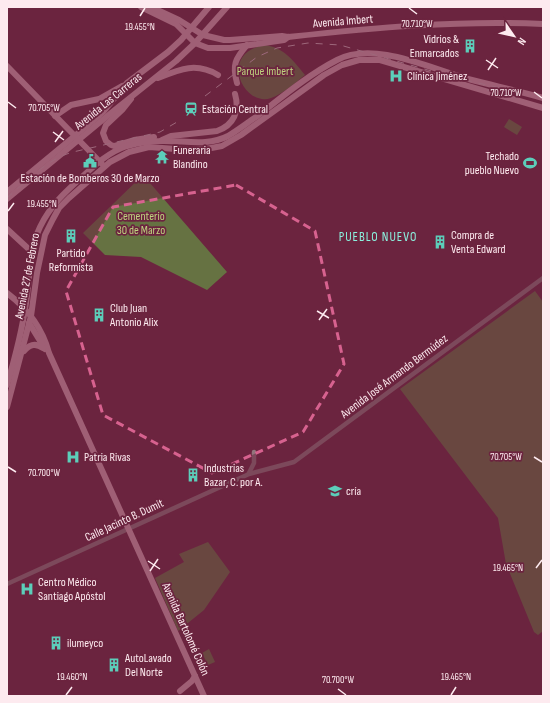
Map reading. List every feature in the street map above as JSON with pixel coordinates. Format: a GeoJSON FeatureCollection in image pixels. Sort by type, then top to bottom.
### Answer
{"type":"FeatureCollection","features":[{"type":"Feature","properties":{"kind":"main road"},"geometry":{"type":"LineString","coordinates":[[141,7],[176,24],[197,44]]}},
{"type":"Feature","properties":{"kind":"main road"},"geometry":{"type":"LineString","coordinates":[[150,7],[179,20],[203,35]]}},
{"type":"Feature","properties":{"kind":"main road","name":"Avenida Las Carreras"},"geometry":{"type":"LineString","coordinates":[[7,192],[103,112],[127,82],[168,52],[186,35],[209,7]]}},
{"type":"Feature","properties":{"kind":"main road","name":"Avenida Las Carreras"},"geometry":{"type":"LineString","coordinates":[[7,199],[138,90],[197,44],[227,7]]}},
{"type":"Feature","properties":{"kind":"main road","name":"Avenida Imbert"},"geometry":{"type":"LineString","coordinates":[[203,35],[230,40],[282,36],[288,37],[341,31],[452,25],[518,23],[543,24]]}},
{"type":"Feature","properties":{"kind":"main road","name":"Avenida Imbert"},"geometry":{"type":"LineString","coordinates":[[197,44],[208,48],[230,48],[284,40],[288,37]]}},
{"type":"Feature","properties":{"kind":"main road"},"geometry":{"type":"LineString","coordinates":[[237,83],[234,64],[247,45]]}},
{"type":"Feature","properties":{"kind":"main road","name":"Avenida 27 de Febrero"},"geometry":{"type":"LineString","coordinates":[[246,128],[272,105],[321,69],[348,56],[368,53],[382,54],[470,80],[514,89],[543,98]]}},
{"type":"Feature","properties":{"kind":"main road","name":"Avenida 27 de Febrero"},"geometry":{"type":"LineString","coordinates":[[7,385],[19,343],[33,253],[39,229],[54,204],[63,193],[99,161],[114,152],[125,147],[141,143],[161,144],[213,142],[246,128],[276,110],[324,75],[342,64],[350,61],[369,59],[380,60],[543,108]]}},
{"type":"Feature","properties":{"kind":"main road"},"geometry":{"type":"LineString","coordinates":[[7,66],[104,167]]}},
{"type":"Feature","properties":{"kind":"main road"},"geometry":{"type":"LineString","coordinates":[[150,81],[183,68],[201,68],[218,75]]}},
{"type":"Feature","properties":{"kind":"main road"},"geometry":{"type":"LineString","coordinates":[[56,116],[71,105],[99,99],[127,82]]}},
{"type":"Feature","properties":{"kind":"main road"},"geometry":{"type":"LineString","coordinates":[[138,90],[123,110],[106,124],[104,129],[104,138],[108,143],[114,146],[134,140],[153,137],[217,131],[228,126],[235,116],[237,108],[235,94]]}},
{"type":"Feature","properties":{"kind":"main road"},"geometry":{"type":"LineString","coordinates":[[111,113],[123,110]]}},
{"type":"Feature","properties":{"kind":"main road"},"geometry":{"type":"LineString","coordinates":[[153,137],[161,144],[171,136]]}},
{"type":"Feature","properties":{"kind":"main road","name":"Avenida 27 de Febrero"},"geometry":{"type":"LineString","coordinates":[[7,407],[30,323],[41,249],[48,229],[60,208],[69,198],[110,162],[129,152],[161,144]]}},
{"type":"Feature","properties":{"kind":"main road"},"geometry":{"type":"LineString","coordinates":[[7,229],[33,253]]}},
{"type":"Feature","properties":{"kind":"main road","name":"Avenida Bartolomé Colón"},"geometry":{"type":"LineString","coordinates":[[7,293],[25,309],[38,325],[46,351]]}},
{"type":"Feature","properties":{"kind":"main road"},"geometry":{"type":"LineString","coordinates":[[14,298],[18,300],[27,294]]}},
{"type":"Feature","properties":{"kind":"main road","name":"Avenida Bartolomé Colón"},"geometry":{"type":"LineString","coordinates":[[24,317],[30,323],[46,351],[204,696]]}},
{"type":"Feature","properties":{"kind":"main road"},"geometry":{"type":"LineString","coordinates":[[22,356],[24,350],[29,346],[35,345],[46,351]]}},
{"type":"Feature","properties":{"kind":"main road"},"geometry":{"type":"LineString","coordinates":[[180,691],[192,681],[195,676]]}},
{"type":"Feature","properties":{"kind":"street","name":"Avenida José Armando Bermúdez"},"geometry":{"type":"LineString","coordinates":[[249,474],[262,469],[287,465],[299,458],[543,278]]}},
{"type":"Feature","properties":{"kind":"street"},"geometry":{"type":"LineString","coordinates":[[249,474],[254,463],[254,452]]}},
{"type":"Feature","properties":{"kind":"street","name":"Calle Jacinto B. Dumit"},"geometry":{"type":"LineString","coordinates":[[9,583],[249,474]]}},
{"type":"Feature","properties":{"kind":"street"},"geometry":{"type":"LineString","coordinates":[[7,578],[9,583]]}},
{"type":"Feature","properties":{"kind":"highlighted area"},"geometry":{"type":"Polygon","coordinates":[[[236,185],[315,231],[344,364],[303,432],[212,473],[103,415],[66,291],[113,207],[236,185]]]}},
{"type":"Feature","properties":{"kind":"green space","name":"Parque Imbert"},"geometry":{"type":"Polygon","coordinates":[[[265,45],[283,52],[305,75],[280,94],[271,98],[261,99],[252,95],[245,88],[240,78],[239,68],[242,58],[250,50],[265,45]]]}},
{"type":"Feature","properties":{"kind":"green space"},"geometry":{"type":"Polygon","coordinates":[[[509,119],[522,127],[517,135],[504,127],[509,119]]]}},
{"type":"Feature","properties":{"kind":"green space","name":"Cementerio 30 de Marzo"},"geometry":{"type":"Polygon","coordinates":[[[143,175],[227,272],[207,290],[141,257],[105,255],[83,233],[143,175]]]}},
{"type":"Feature","properties":{"kind":"green space"},"geometry":{"type":"Polygon","coordinates":[[[535,291],[543,302],[543,631],[538,635],[534,632],[506,564],[498,518],[400,389],[535,291]]]}},
{"type":"Feature","properties":{"kind":"green space"},"geometry":{"type":"Polygon","coordinates":[[[208,542],[230,572],[204,610],[178,631],[155,578],[184,562],[179,554],[208,542]]]}},
{"type":"Feature","properties":{"kind":"green space"},"geometry":{"type":"Polygon","coordinates":[[[209,649],[215,662],[208,665],[202,653],[209,649]]]}},
{"type":"Feature","properties":{"kind":"railway"},"geometry":{"type":"LineString","coordinates":[[205,96],[257,57],[277,48],[308,43],[340,45],[456,78],[518,92]]}},
{"type":"Feature","properties":{"kind":"railway"},"geometry":{"type":"LineString","coordinates":[[487,90],[516,98]]}},
{"type":"Feature","properties":{"kind":"railway"},"geometry":{"type":"LineString","coordinates":[[7,198],[38,171],[64,155],[160,132],[177,122]]}},
{"type":"Feature","properties":{"kind":"place","name":"Vidrios & Enmarcados"},"geometry":{"type":"Point","coordinates":[470,46]}},
{"type":"Feature","properties":{"kind":"place","name":"Clínica Jiménez"},"geometry":{"type":"Point","coordinates":[396,76]}},
{"type":"Feature","properties":{"kind":"place","name":"Estación Central"},"geometry":{"type":"Point","coordinates":[191,109]}},
{"type":"Feature","properties":{"kind":"place","name":"Funeraria Blandino"},"geometry":{"type":"Point","coordinates":[162,157]}},
{"type":"Feature","properties":{"kind":"place","name":"Estación de Bomberos 30 de Marzo"},"geometry":{"type":"Point","coordinates":[90,161]}},
{"type":"Feature","properties":{"kind":"place","name":"Techado pueblo Nuevo"},"geometry":{"type":"Point","coordinates":[530,163]}},
{"type":"Feature","properties":{"kind":"place","name":"Partido Reformista"},"geometry":{"type":"Point","coordinates":[71,236]}},
{"type":"Feature","properties":{"kind":"place","name":"Compra de Venta Edward"},"geometry":{"type":"Point","coordinates":[440,242]}},
{"type":"Feature","properties":{"kind":"place","name":"Club Juan Antonio Alix"},"geometry":{"type":"Point","coordinates":[99,315]}},
{"type":"Feature","properties":{"kind":"place","name":"Patria Rivas"},"geometry":{"type":"Point","coordinates":[73,457]}},
{"type":"Feature","properties":{"kind":"place","name":"Industrias Bazar, C. por A."},"geometry":{"type":"Point","coordinates":[193,475]}},
{"type":"Feature","properties":{"kind":"place","name":"cría"},"geometry":{"type":"Point","coordinates":[335,491]}},
{"type":"Feature","properties":{"kind":"place","name":"Centro Médico Santiago Apóstol"},"geometry":{"type":"Point","coordinates":[27,589]}},
{"type":"Feature","properties":{"kind":"place","name":"ilumeyco"},"geometry":{"type":"Point","coordinates":[56,643]}},
{"type":"Feature","properties":{"kind":"place","name":"AutoLavado Del Norte"},"geometry":{"type":"Point","coordinates":[114,665]}},
{"type":"Feature","properties":{"kind":"district","name":"PUEBLO NUEVO"},"geometry":{"type":"Point","coordinates":[378,236]}}]}
